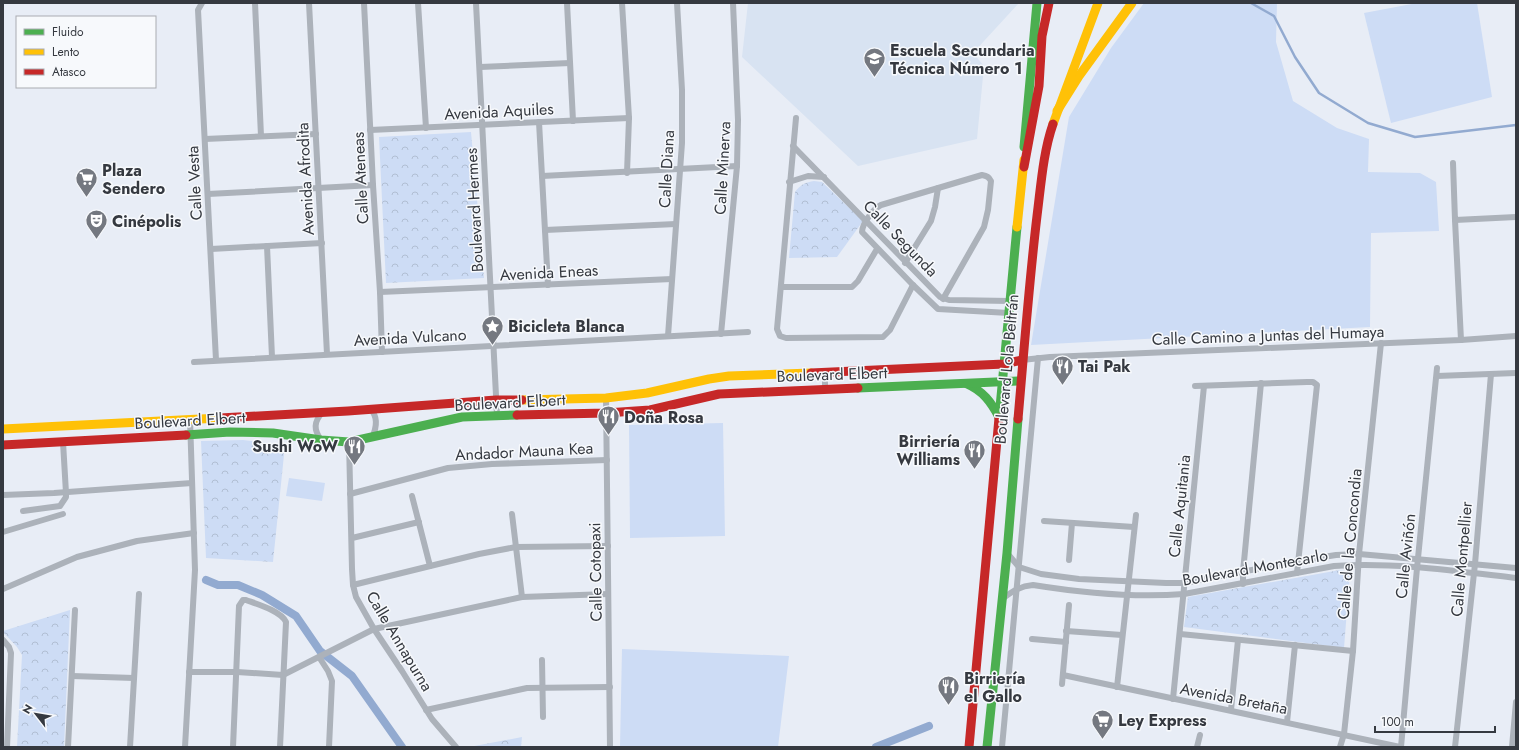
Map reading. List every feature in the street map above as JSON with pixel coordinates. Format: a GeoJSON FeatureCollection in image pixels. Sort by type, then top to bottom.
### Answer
{"type":"FeatureCollection","features":[{"type":"Feature","properties":{"kind":"street"},"geometry":{"type":"LineString","coordinates":[[255,3],[261,136]]}},
{"type":"Feature","properties":{"kind":"street","name":"Avenida Afrodita"},"geometry":{"type":"LineString","coordinates":[[309,3],[327,354]]}},
{"type":"Feature","properties":{"kind":"street","name":"Calle Ateneas"},"geometry":{"type":"LineString","coordinates":[[364,3],[382,352]]}},
{"type":"Feature","properties":{"kind":"street"},"geometry":{"type":"LineString","coordinates":[[418,3],[426,128]]}},
{"type":"Feature","properties":{"kind":"street","name":"Boulevard Hermes"},"geometry":{"type":"LineString","coordinates":[[476,3],[491,287],[496,415]]}},
{"type":"Feature","properties":{"kind":"street"},"geometry":{"type":"LineString","coordinates":[[567,3],[573,121]]}},
{"type":"Feature","properties":{"kind":"street"},"geometry":{"type":"LineString","coordinates":[[622,3],[629,118],[627,173]]}},
{"type":"Feature","properties":{"kind":"street","name":"Calle Diana"},"geometry":{"type":"LineString","coordinates":[[668,336],[682,143],[682,90],[677,3]]}},
{"type":"Feature","properties":{"kind":"street","name":"Calle Minerva"},"geometry":{"type":"LineString","coordinates":[[721,334],[737,166],[738,120],[733,3]]}},
{"type":"Feature","properties":{"kind":"street","name":"Boulevard Lola Beltrán"},"geometry":{"type":"LineString","coordinates":[[969,747],[1002,382],[1024,167],[1025,133],[1037,3]]}},
{"type":"Feature","properties":{"kind":"street"},"geometry":{"type":"LineString","coordinates":[[1024,167],[1039,86],[1042,36],[1048,3]]}},
{"type":"Feature","properties":{"kind":"street","name":"Boulevard Lola Beltrán"},"geometry":{"type":"LineString","coordinates":[[987,747],[1007,553],[1030,266],[1044,161],[1048,138],[1057,111],[1098,3]]}},
{"type":"Feature","properties":{"kind":"street"},"geometry":{"type":"LineString","coordinates":[[1057,111],[1079,76],[1132,3]]}},
{"type":"Feature","properties":{"kind":"street","name":"Calle Vesta"},"geometry":{"type":"LineString","coordinates":[[201,4],[198,10],[216,360]]}},
{"type":"Feature","properties":{"kind":"street"},"geometry":{"type":"LineString","coordinates":[[480,67],[570,63]]}},
{"type":"Feature","properties":{"kind":"street","name":"Avenida Aquiles"},"geometry":{"type":"LineString","coordinates":[[370,130],[629,118]]}},
{"type":"Feature","properties":{"kind":"street"},"geometry":{"type":"LineString","coordinates":[[796,118],[789,182],[782,287],[777,329],[780,336],[786,338],[883,337],[890,330],[913,285]]}},
{"type":"Feature","properties":{"kind":"street"},"geometry":{"type":"LineString","coordinates":[[539,122],[548,285]]}},
{"type":"Feature","properties":{"kind":"street"},"geometry":{"type":"LineString","coordinates":[[205,139],[316,134]]}},
{"type":"Feature","properties":{"kind":"street","name":"Calle Segunda"},"geometry":{"type":"LineString","coordinates":[[793,146],[937,295],[943,299],[988,302],[1010,301]]}},
{"type":"Feature","properties":{"kind":"street"},"geometry":{"type":"LineString","coordinates":[[1453,163],[1461,340]]}},
{"type":"Feature","properties":{"kind":"street"},"geometry":{"type":"LineString","coordinates":[[542,176],[627,173],[737,166]]}},
{"type":"Feature","properties":{"kind":"street"},"geometry":{"type":"LineString","coordinates":[[866,222],[874,210],[881,205],[982,175],[989,178],[991,181],[988,210],[984,227],[943,299]]}},
{"type":"Feature","properties":{"kind":"street"},"geometry":{"type":"LineString","coordinates":[[789,182],[808,176],[824,177]]}},
{"type":"Feature","properties":{"kind":"street"},"geometry":{"type":"LineString","coordinates":[[208,194],[373,185]]}},
{"type":"Feature","properties":{"kind":"street"},"geometry":{"type":"LineString","coordinates":[[906,263],[931,221],[938,188]]}},
{"type":"Feature","properties":{"kind":"street"},"geometry":{"type":"LineString","coordinates":[[1455,220],[1516,216]]}},
{"type":"Feature","properties":{"kind":"street","name":"Calle Segunda"},"geometry":{"type":"LineString","coordinates":[[866,222],[862,230],[863,234],[935,306],[942,310],[1009,313]]}},
{"type":"Feature","properties":{"kind":"street"},"geometry":{"type":"LineString","coordinates":[[546,230],[676,224]]}},
{"type":"Feature","properties":{"kind":"street"},"geometry":{"type":"LineString","coordinates":[[211,248],[322,243]]}},
{"type":"Feature","properties":{"kind":"street"},"geometry":{"type":"LineString","coordinates":[[267,246],[272,358]]}},
{"type":"Feature","properties":{"kind":"street"},"geometry":{"type":"LineString","coordinates":[[782,287],[852,287],[858,281],[877,249]]}},
{"type":"Feature","properties":{"kind":"street","name":"Avenida Eneas"},"geometry":{"type":"LineString","coordinates":[[380,292],[672,279]]}},
{"type":"Feature","properties":{"kind":"street","name":"Avenida Vulcano"},"geometry":{"type":"LineString","coordinates":[[194,362],[748,332]]}},
{"type":"Feature","properties":{"kind":"street","name":"Calle Camino a Juntas del Humaya"},"geometry":{"type":"LineString","coordinates":[[1022,360],[1038,358],[1461,340],[1516,336]]}},
{"type":"Feature","properties":{"kind":"street","name":"Calle de la Concondia"},"geometry":{"type":"LineString","coordinates":[[1340,747],[1344,734],[1353,651],[1358,564],[1381,343]]}},
{"type":"Feature","properties":{"kind":"street"},"geometry":{"type":"LineString","coordinates":[[1002,747],[1038,358]]}},
{"type":"Feature","properties":{"kind":"street","name":"Boulevard Elbert"},"geometry":{"type":"LineString","coordinates":[[3,429],[371,410],[496,400],[606,398],[647,393],[717,378],[1004,364],[1022,360]]}},
{"type":"Feature","properties":{"kind":"street","name":"Calle Aviñón"},"geometry":{"type":"LineString","coordinates":[[1400,747],[1437,368]]}},
{"type":"Feature","properties":{"kind":"street"},"geometry":{"type":"LineString","coordinates":[[825,373],[825,390]]}},
{"type":"Feature","properties":{"kind":"street"},"geometry":{"type":"LineString","coordinates":[[1437,376],[1516,373]]}},
{"type":"Feature","properties":{"kind":"street","name":"Calle Montpellier"},"geometry":{"type":"LineString","coordinates":[[1455,747],[1475,564],[1491,374]]}},
{"type":"Feature","properties":{"kind":"street","name":"Boulevard Elbert"},"geometry":{"type":"LineString","coordinates":[[3,445],[191,434],[254,432],[349,442],[462,417],[606,413],[650,410],[719,394],[1020,382]]}},
{"type":"Feature","properties":{"kind":"street"},"geometry":{"type":"LineString","coordinates":[[1195,386],[1312,382],[1318,385],[1298,561],[1298,573]]}},
{"type":"Feature","properties":{"kind":"street"},"geometry":{"type":"LineString","coordinates":[[966,383],[977,388],[986,396],[994,406],[999,419]]}},
{"type":"Feature","properties":{"kind":"street"},"geometry":{"type":"LineString","coordinates":[[1243,584],[1262,383]]}},
{"type":"Feature","properties":{"kind":"street","name":"Calle Aquitania"},"geometry":{"type":"LineString","coordinates":[[1173,699],[1204,386]]}},
{"type":"Feature","properties":{"kind":"street","name":"Calle Cotopaxi"},"geometry":{"type":"LineString","coordinates":[[606,398],[610,747]]}},
{"type":"Feature","properties":{"kind":"street"},"geometry":{"type":"LineString","coordinates":[[371,410],[375,414],[377,423],[372,438]]}},
{"type":"Feature","properties":{"kind":"street"},"geometry":{"type":"LineString","coordinates":[[321,440],[315,427],[317,419],[323,412]]}},
{"type":"Feature","properties":{"kind":"street"},"geometry":{"type":"LineString","coordinates":[[185,747],[195,570],[190,419]]}},
{"type":"Feature","properties":{"kind":"street"},"geometry":{"type":"LineString","coordinates":[[23,511],[60,506],[66,497],[63,442]]}},
{"type":"Feature","properties":{"kind":"street","name":"Calle Annapurna"},"geometry":{"type":"LineString","coordinates":[[349,442],[353,585],[358,601],[374,629],[426,710],[439,728],[456,747]]}},
{"type":"Feature","properties":{"kind":"street","name":"Andador Mauna Kea"},"geometry":{"type":"LineString","coordinates":[[350,494],[448,468],[492,464],[607,460]]}},
{"type":"Feature","properties":{"kind":"street"},"geometry":{"type":"LineString","coordinates":[[3,495],[66,492],[192,482]]}},
{"type":"Feature","properties":{"kind":"street"},"geometry":{"type":"LineString","coordinates":[[412,496],[430,566]]}},
{"type":"Feature","properties":{"kind":"street"},"geometry":{"type":"LineString","coordinates":[[3,532],[63,514]]}},
{"type":"Feature","properties":{"kind":"street"},"geometry":{"type":"LineString","coordinates":[[512,514],[522,597]]}},
{"type":"Feature","properties":{"kind":"street"},"geometry":{"type":"LineString","coordinates":[[1117,687],[1136,514]]}},
{"type":"Feature","properties":{"kind":"street"},"geometry":{"type":"LineString","coordinates":[[1044,521],[1134,527]]}},
{"type":"Feature","properties":{"kind":"street"},"geometry":{"type":"LineString","coordinates":[[352,538],[419,522]]}},
{"type":"Feature","properties":{"kind":"street"},"geometry":{"type":"LineString","coordinates":[[1069,560],[1072,523]]}},
{"type":"Feature","properties":{"kind":"street"},"geometry":{"type":"LineString","coordinates":[[3,589],[77,557],[137,541],[194,533]]}},
{"type":"Feature","properties":{"kind":"street"},"geometry":{"type":"LineString","coordinates":[[353,585],[486,552],[516,547],[608,546]]}},
{"type":"Feature","properties":{"kind":"street"},"geometry":{"type":"LineString","coordinates":[[1007,553],[1019,567]]}},
{"type":"Feature","properties":{"kind":"street","name":"Boulevard Montecarlo"},"geometry":{"type":"LineString","coordinates":[[1019,567],[1032,572],[1051,575],[1150,583],[1184,583],[1298,561],[1336,555],[1359,554],[1418,558],[1516,568]]}},
{"type":"Feature","properties":{"kind":"street","name":"Boulevard Montecarlo"},"geometry":{"type":"LineString","coordinates":[[1002,599],[1017,588],[1026,585],[1162,596],[1184,594],[1334,566],[1358,564],[1474,573],[1516,578]]}},
{"type":"Feature","properties":{"kind":"street"},"geometry":{"type":"LineString","coordinates":[[1051,575],[1052,588]]}},
{"type":"Feature","properties":{"kind":"street"},"geometry":{"type":"LineString","coordinates":[[130,747],[139,594]]}},
{"type":"Feature","properties":{"kind":"street"},"geometry":{"type":"LineString","coordinates":[[190,672],[283,674],[319,658],[374,629],[522,597],[608,594]]}},
{"type":"Feature","properties":{"kind":"street"},"geometry":{"type":"LineString","coordinates":[[233,747],[239,606],[243,600],[278,613],[284,617],[286,622],[280,747]]}},
{"type":"Feature","properties":{"kind":"street"},"geometry":{"type":"LineString","coordinates":[[1062,684],[1069,606]]}},
{"type":"Feature","properties":{"kind":"street"},"geometry":{"type":"LineString","coordinates":[[68,747],[75,610]]}},
{"type":"Feature","properties":{"kind":"street"},"geometry":{"type":"LineString","coordinates":[[1066,631],[1122,635]]}},
{"type":"Feature","properties":{"kind":"street"},"geometry":{"type":"LineString","coordinates":[[1180,634],[1353,651]]}},
{"type":"Feature","properties":{"kind":"street"},"geometry":{"type":"LineString","coordinates":[[1032,639],[1066,642]]}},
{"type":"Feature","properties":{"kind":"street"},"geometry":{"type":"LineString","coordinates":[[3,640],[9,647],[11,653],[7,747]]}},
{"type":"Feature","properties":{"kind":"street"},"geometry":{"type":"LineString","coordinates":[[1231,710],[1238,640]]}},
{"type":"Feature","properties":{"kind":"street"},"geometry":{"type":"LineString","coordinates":[[1287,722],[1295,645]]}},
{"type":"Feature","properties":{"kind":"street"},"geometry":{"type":"LineString","coordinates":[[319,658],[328,671],[332,681],[329,747]]}},
{"type":"Feature","properties":{"kind":"street"},"geometry":{"type":"LineString","coordinates":[[542,660],[543,717]]}},
{"type":"Feature","properties":{"kind":"street","name":"Avenida Bretaña"},"geometry":{"type":"LineString","coordinates":[[1063,675],[1400,747]]}},
{"type":"Feature","properties":{"kind":"street"},"geometry":{"type":"LineString","coordinates":[[72,676],[134,678]]}},
{"type":"Feature","properties":{"kind":"street"},"geometry":{"type":"LineString","coordinates":[[426,710],[527,688],[610,687]]}},
{"type":"Feature","properties":{"kind":"street"},"geometry":{"type":"LineString","coordinates":[[1512,747],[1516,702]]}},
{"type":"Feature","properties":{"kind":"street"},"geometry":{"type":"LineString","coordinates":[[1197,747],[1200,735]]}},
{"type":"Feature","properties":{"kind":"shaded area","name":"Escuela Secundaria Técnica Número 1"},"geometry":{"type":"Polygon","coordinates":[[[748,3],[1019,3],[973,53],[984,66],[977,139],[858,166],[742,57],[748,3]]]}},
{"type":"Feature","properties":{"kind":"green space"},"geometry":{"type":"Polygon","coordinates":[[[1144,3],[1277,3],[1276,42],[1293,101],[1337,128],[1369,139],[1368,172],[1420,173],[1436,182],[1439,231],[1371,233],[1370,327],[1031,345],[1069,117],[1111,48],[1144,3]]]}},
{"type":"Feature","properties":{"kind":"green space"},"geometry":{"type":"Polygon","coordinates":[[[1417,3],[1477,3],[1492,97],[1391,123],[1364,13],[1417,3]]]}},
{"type":"Feature","properties":{"kind":"green space"},"geometry":{"type":"Polygon","coordinates":[[[471,132],[484,278],[386,283],[379,137],[471,132]]]}},
{"type":"Feature","properties":{"kind":"green space"},"geometry":{"type":"Polygon","coordinates":[[[814,181],[822,182],[863,221],[837,257],[789,258],[795,192],[803,184],[814,181]]]}},
{"type":"Feature","properties":{"kind":"green space"},"geometry":{"type":"Polygon","coordinates":[[[723,423],[725,536],[630,538],[629,425],[723,423]]]}},
{"type":"Feature","properties":{"kind":"green space"},"geometry":{"type":"Polygon","coordinates":[[[243,440],[285,445],[273,562],[206,558],[201,441],[243,440]]]}},
{"type":"Feature","properties":{"kind":"green space"},"geometry":{"type":"Polygon","coordinates":[[[289,478],[325,483],[322,501],[286,496],[289,478]]]}},
{"type":"Feature","properties":{"kind":"green space"},"geometry":{"type":"Polygon","coordinates":[[[1340,570],[1350,572],[1344,648],[1184,627],[1188,597],[1340,570]]]}},
{"type":"Feature","properties":{"kind":"green space"},"geometry":{"type":"Polygon","coordinates":[[[70,610],[64,747],[17,747],[22,655],[3,631],[70,610]]]}},
{"type":"Feature","properties":{"kind":"green space"},"geometry":{"type":"Polygon","coordinates":[[[622,649],[789,656],[778,747],[620,747],[622,649]]]}},
{"type":"Feature","properties":{"kind":"green space"},"geometry":{"type":"Polygon","coordinates":[[[522,737],[521,747],[469,747],[522,737]]]}},
{"type":"Feature","properties":{"kind":"waterway"},"geometry":{"type":"LineString","coordinates":[[1251,3],[1274,16],[1295,57],[1319,93],[1368,123],[1415,137],[1516,125]]}},
{"type":"Feature","properties":{"kind":"waterway"},"geometry":{"type":"LineString","coordinates":[[206,580],[218,585],[238,585],[262,595],[296,616],[320,651],[352,676],[402,747]]}},
{"type":"Feature","properties":{"kind":"waterway"},"geometry":{"type":"LineString","coordinates":[[876,747],[929,726]]}},
{"type":"Feature","properties":{"kind":"traffic: fast"},"geometry":{"type":"LineString","coordinates":[[1024,147],[1037,3]]}},
{"type":"Feature","properties":{"kind":"traffic: fast"},"geometry":{"type":"LineString","coordinates":[[999,418],[1017,227]]}},
{"type":"Feature","properties":{"kind":"traffic: fast"},"geometry":{"type":"LineString","coordinates":[[858,388],[1020,381]]}},
{"type":"Feature","properties":{"kind":"traffic: fast"},"geometry":{"type":"LineString","coordinates":[[967,384],[978,390],[986,398],[993,406],[999,417]]}},
{"type":"Feature","properties":{"kind":"traffic: fast"},"geometry":{"type":"LineString","coordinates":[[186,435],[230,432],[273,433],[321,440],[349,442],[462,417],[517,415]]}},
{"type":"Feature","properties":{"kind":"traffic: fast"},"geometry":{"type":"LineString","coordinates":[[987,747],[1007,553],[1018,419]]}},
{"type":"Feature","properties":{"kind":"traffic: slow"},"geometry":{"type":"LineString","coordinates":[[1053,124],[1098,3]]}},
{"type":"Feature","properties":{"kind":"traffic: slow"},"geometry":{"type":"LineString","coordinates":[[1057,111],[1079,76],[1132,3]]}},
{"type":"Feature","properties":{"kind":"traffic: slow"},"geometry":{"type":"LineString","coordinates":[[1017,227],[1024,160]]}},
{"type":"Feature","properties":{"kind":"traffic: slow"},"geometry":{"type":"LineString","coordinates":[[522,400],[606,398],[647,393],[729,376],[811,373]]}},
{"type":"Feature","properties":{"kind":"traffic: slow"},"geometry":{"type":"LineString","coordinates":[[3,429],[220,418]]}},
{"type":"Feature","properties":{"kind":"traffic: jam"},"geometry":{"type":"LineString","coordinates":[[1024,167],[1039,86],[1042,36],[1049,3]]}},
{"type":"Feature","properties":{"kind":"traffic: jam"},"geometry":{"type":"LineString","coordinates":[[1018,419],[1029,292],[1041,181],[1053,124]]}},
{"type":"Feature","properties":{"kind":"traffic: jam"},"geometry":{"type":"LineString","coordinates":[[811,373],[1004,364],[1022,360]]}},
{"type":"Feature","properties":{"kind":"traffic: jam"},"geometry":{"type":"LineString","coordinates":[[517,415],[606,413],[650,410],[719,394],[858,388]]}},
{"type":"Feature","properties":{"kind":"traffic: jam"},"geometry":{"type":"LineString","coordinates":[[220,418],[348,411],[496,400],[522,400]]}},
{"type":"Feature","properties":{"kind":"traffic: jam"},"geometry":{"type":"LineString","coordinates":[[969,747],[999,418]]}},
{"type":"Feature","properties":{"kind":"traffic: jam"},"geometry":{"type":"LineString","coordinates":[[3,445],[186,435]]}},
{"type":"Feature","properties":{"kind":"place","name":"Escuela Secundaria Técnica Número 1"},"geometry":{"type":"Point","coordinates":[874,78]}},
{"type":"Feature","properties":{"kind":"place","name":"Plaza Sendero"},"geometry":{"type":"Point","coordinates":[87,198]}},
{"type":"Feature","properties":{"kind":"place","name":"Cinépolis"},"geometry":{"type":"Point","coordinates":[97,240]}},
{"type":"Feature","properties":{"kind":"place","name":"Bicicleta Blanca"},"geometry":{"type":"Point","coordinates":[493,346]}},
{"type":"Feature","properties":{"kind":"place","name":"Tai Pak"},"geometry":{"type":"Point","coordinates":[1063,386]}},
{"type":"Feature","properties":{"kind":"place","name":"Doña Rosa"},"geometry":{"type":"Point","coordinates":[609,436]}},
{"type":"Feature","properties":{"kind":"place","name":"Sushi WoW"},"geometry":{"type":"Point","coordinates":[354,466]}},
{"type":"Feature","properties":{"kind":"place","name":"Birriería Williams"},"geometry":{"type":"Point","coordinates":[975,470]}},
{"type":"Feature","properties":{"kind":"place","name":"Birriería el Gallo"},"geometry":{"type":"Point","coordinates":[948,706]}},
{"type":"Feature","properties":{"kind":"place","name":"Ley Express"},"geometry":{"type":"Point","coordinates":[1102,740]}}]}
